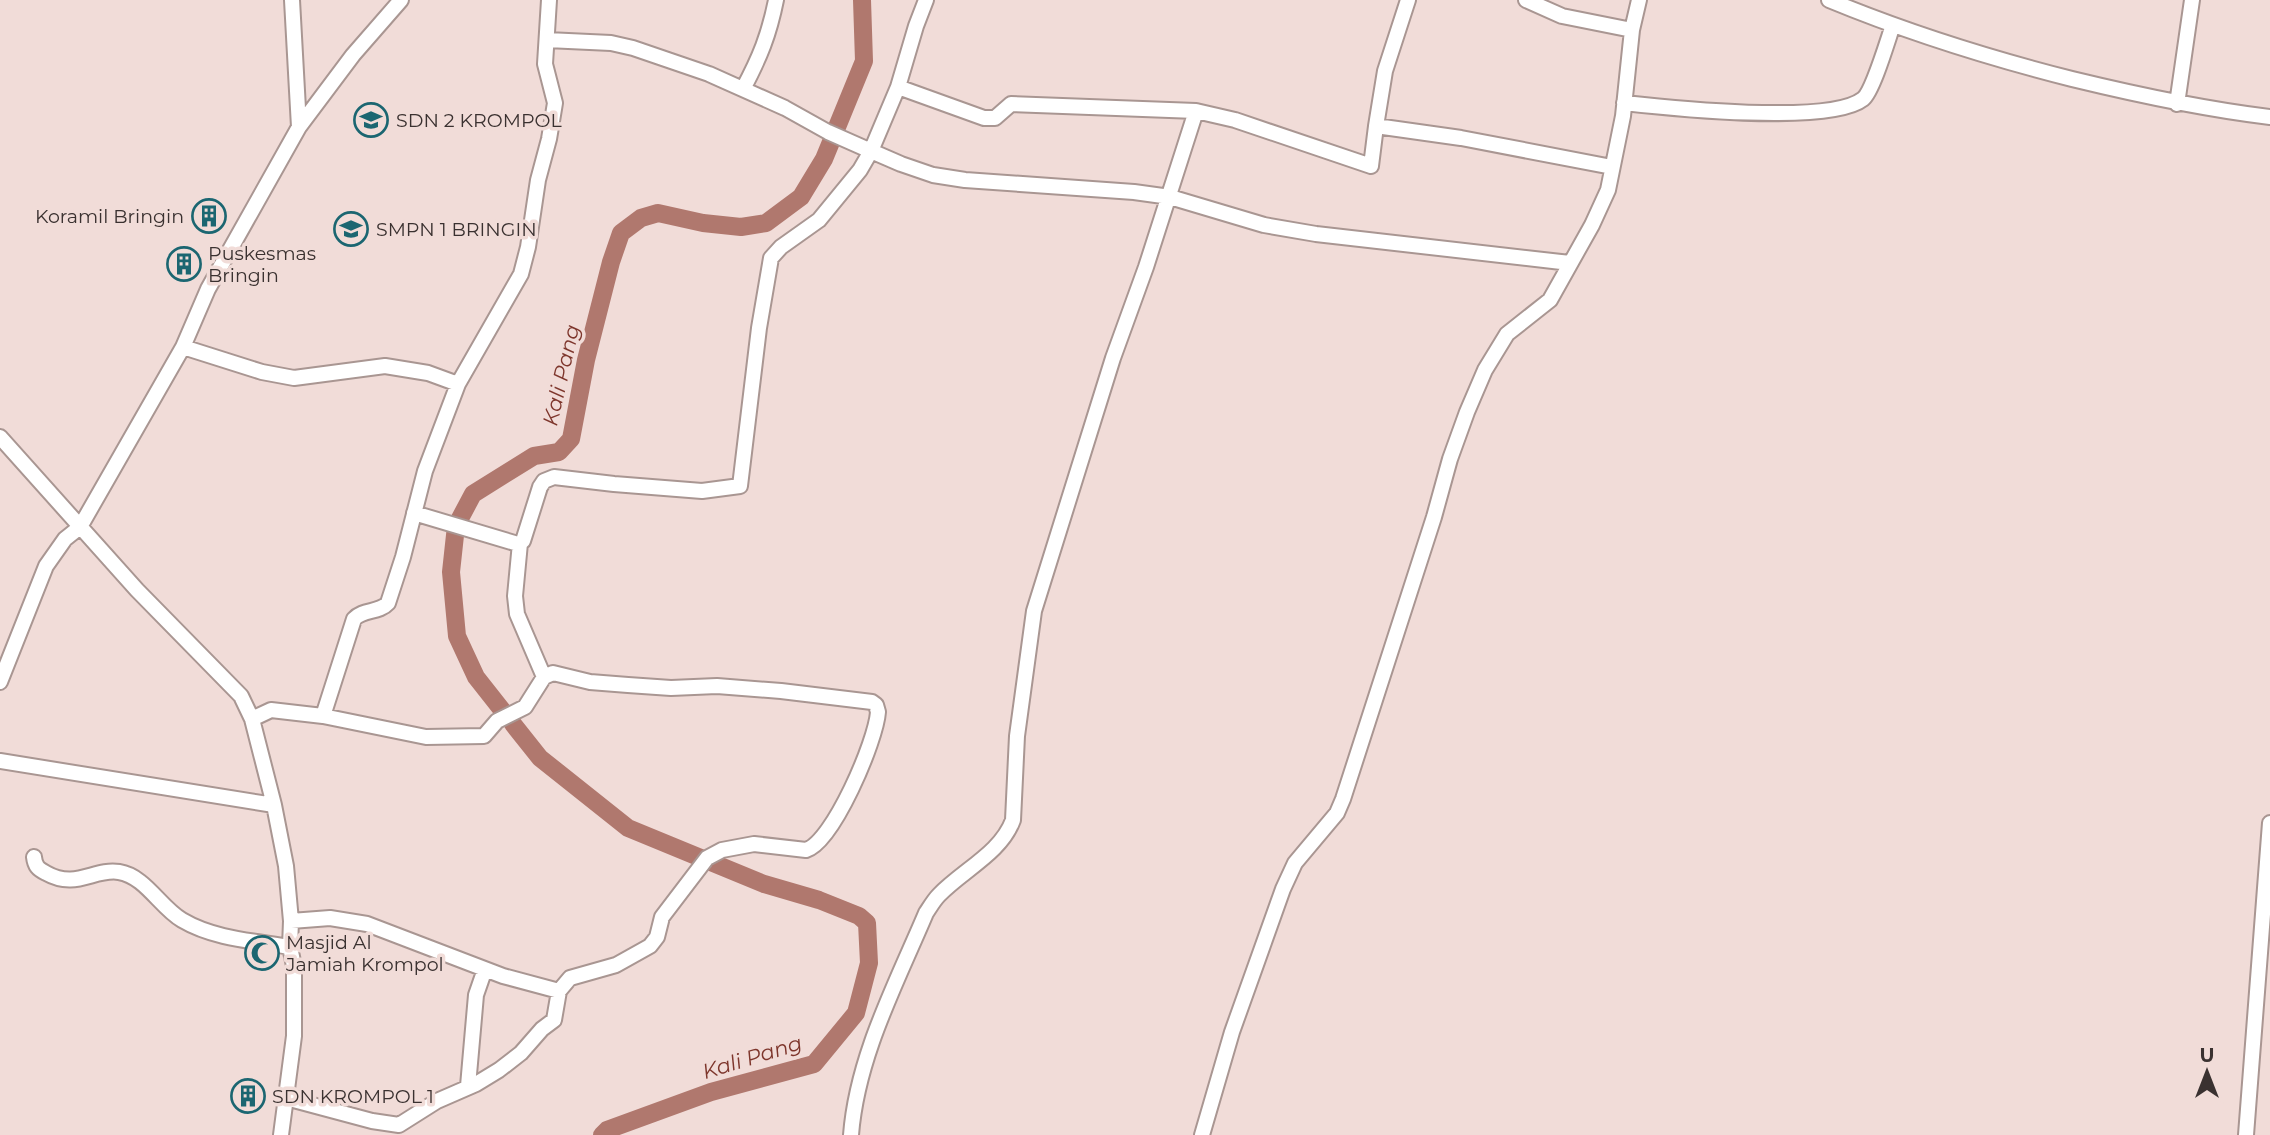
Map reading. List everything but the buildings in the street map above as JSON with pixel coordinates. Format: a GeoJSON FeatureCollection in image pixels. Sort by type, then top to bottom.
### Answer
{"type":"FeatureCollection","features":[{"type":"Feature","properties":{"kind":"street"},"geometry":{"type":"LineString","coordinates":[[292,0],[299,127]]}},
{"type":"Feature","properties":{"kind":"street"},"geometry":{"type":"LineString","coordinates":[[0,682],[47,566],[65,539],[80,527],[183,347],[208,289],[299,127],[352,55],[401,0]]}},
{"type":"Feature","properties":{"kind":"street"},"geometry":{"type":"LineString","coordinates":[[323,716],[354,619],[388,603],[425,471],[458,384],[521,274],[555,103],[545,64],[549,0]]}},
{"type":"Feature","properties":{"kind":"street"},"geometry":{"type":"LineString","coordinates":[[743,89],[769,33],[776,0]]}},
{"type":"Feature","properties":{"kind":"street"},"geometry":{"type":"LineString","coordinates":[[544,677],[517,614],[515,596],[520,544],[540,487],[544,481],[554,477],[702,491],[740,486],[759,328],[771,258],[781,247],[819,220],[843,192],[871,151],[898,87],[926,0]]}},
{"type":"Feature","properties":{"kind":"street"},"geometry":{"type":"LineString","coordinates":[[898,87],[984,118],[995,118],[1011,104],[1196,111],[1235,120],[1371,166],[1385,71],[1408,0]]}},
{"type":"Feature","properties":{"kind":"street"},"geometry":{"type":"LineString","coordinates":[[1525,0],[1562,16],[1632,30]]}},
{"type":"Feature","properties":{"kind":"street"},"geometry":{"type":"LineString","coordinates":[[1202,1135],[1232,1032],[1283,889],[1295,863],[1337,813],[1343,799],[1466,412],[1495,350],[1507,334],[1550,300],[1592,225],[1608,190],[1639,0]]}},
{"type":"Feature","properties":{"kind":"street"},"geometry":{"type":"LineString","coordinates":[[1829,0],[1959,49],[2177,104],[2270,117]]}},
{"type":"Feature","properties":{"kind":"street"},"geometry":{"type":"LineString","coordinates":[[2177,104],[2192,0]]}},
{"type":"Feature","properties":{"kind":"street"},"geometry":{"type":"LineString","coordinates":[[1624,103],[1691,111],[1758,113],[1822,111],[1853,104],[1862,100],[1869,91],[1894,25]]}},
{"type":"Feature","properties":{"kind":"street"},"geometry":{"type":"LineString","coordinates":[[547,40],[611,43],[709,74],[785,108],[828,132],[933,175],[965,180],[1134,191],[1170,197],[1264,225],[1316,234],[1570,263]]}},
{"type":"Feature","properties":{"kind":"street"},"geometry":{"type":"LineString","coordinates":[[851,1135],[857,1093],[869,1051],[926,913],[938,895],[1002,841],[1010,830],[1013,820],[1019,713],[1034,611],[1113,358],[1170,197],[1196,111]]}},
{"type":"Feature","properties":{"kind":"street"},"geometry":{"type":"LineString","coordinates":[[1376,126],[1461,138],[1612,167]]}},
{"type":"Feature","properties":{"kind":"street"},"geometry":{"type":"LineString","coordinates":[[183,347],[262,372],[294,377],[385,366],[428,373],[458,384]]}},
{"type":"Feature","properties":{"kind":"street"},"geometry":{"type":"LineString","coordinates":[[0,437],[137,590],[242,696],[252,719],[286,866],[291,921],[294,1036],[281,1135]]}},
{"type":"Feature","properties":{"kind":"street"},"geometry":{"type":"LineString","coordinates":[[414,513],[520,544]]}},
{"type":"Feature","properties":{"kind":"street"},"geometry":{"type":"LineString","coordinates":[[252,719],[271,710],[323,716],[426,737],[484,737],[497,721],[525,707],[544,677],[554,673],[590,681],[671,688],[717,686],[781,691],[872,702],[878,712],[866,758],[830,828],[814,847],[806,850],[754,844],[722,850],[706,858],[662,916],[657,937],[650,946],[616,965],[570,978],[559,991],[554,1020],[542,1029],[522,1053],[499,1070],[476,1084],[437,1101],[399,1125],[372,1121],[286,1098]]}},
{"type":"Feature","properties":{"kind":"street"},"geometry":{"type":"LineString","coordinates":[[0,761],[274,805]]}},
{"type":"Feature","properties":{"kind":"street"},"geometry":{"type":"LineString","coordinates":[[2246,1135],[2270,823]]}},
{"type":"Feature","properties":{"kind":"street"},"geometry":{"type":"LineString","coordinates":[[34,857],[38,868],[51,876],[74,880],[119,872],[135,878],[180,919],[206,932],[290,947]]}},
{"type":"Feature","properties":{"kind":"street"},"geometry":{"type":"LineString","coordinates":[[291,921],[330,918],[367,923],[503,976],[559,991]]}},
{"type":"Feature","properties":{"kind":"street"},"geometry":{"type":"LineString","coordinates":[[468,1086],[476,995],[485,968]]}},
{"type":"Feature","properties":{"kind":"waterway","name":"Kali Pang"},"geometry":{"type":"LineString","coordinates":[[837,127],[864,61],[862,0]]}},
{"type":"Feature","properties":{"kind":"waterway","name":"Kali Pang"},"geometry":{"type":"LineString","coordinates":[[502,710],[476,677],[457,636],[451,572],[456,526],[473,494],[534,456],[559,452],[571,439],[586,360],[621,233],[641,218],[658,213],[703,223],[741,227],[766,223],[801,197],[831,142]]}},
{"type":"Feature","properties":{"kind":"waterway","name":"Kali Pang"},"geometry":{"type":"LineString","coordinates":[[513,724],[540,758],[628,828],[764,884],[819,900],[859,916],[867,923],[869,963],[856,1013],[814,1064],[711,1092],[607,1130],[602,1135]]}},
{"type":"Feature","properties":{"kind":"place","name":"SDN 2 KROMPOL"},"geometry":{"type":"Point","coordinates":[371,120]}},
{"type":"Feature","properties":{"kind":"place","name":"Koramil Bringin"},"geometry":{"type":"Point","coordinates":[209,216]}},
{"type":"Feature","properties":{"kind":"place","name":"SMPN 1 BRINGIN"},"geometry":{"type":"Point","coordinates":[351,229]}},
{"type":"Feature","properties":{"kind":"place","name":"Puskesmas Bringin"},"geometry":{"type":"Point","coordinates":[184,264]}},
{"type":"Feature","properties":{"kind":"place","name":"Masjid Al Jamiah Krompol"},"geometry":{"type":"Point","coordinates":[262,953]}},
{"type":"Feature","properties":{"kind":"place","name":"SDN KROMPOL 1"},"geometry":{"type":"Point","coordinates":[248,1096]}}]}
